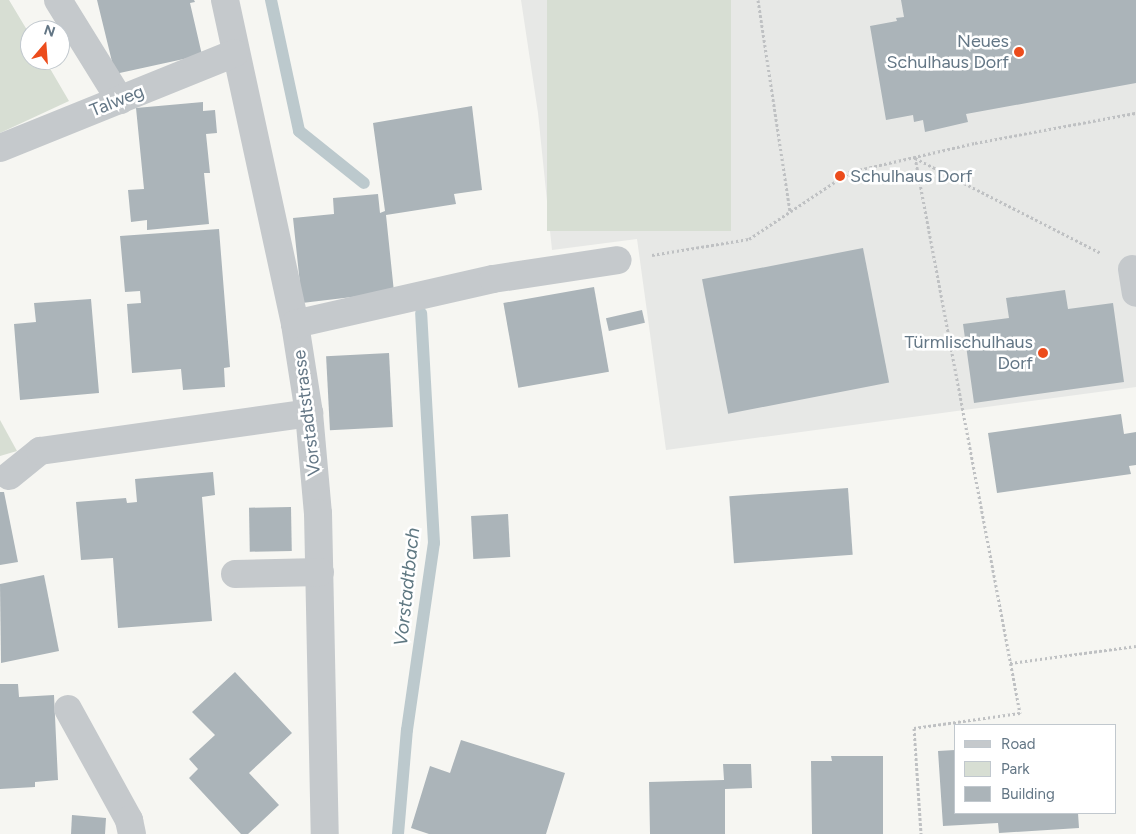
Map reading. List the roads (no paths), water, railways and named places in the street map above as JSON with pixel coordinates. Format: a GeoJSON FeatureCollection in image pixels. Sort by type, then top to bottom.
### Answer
{"type":"FeatureCollection","features":[{"type":"Feature","properties":{"kind":"street"},"geometry":{"type":"LineString","coordinates":[[58,0],[120,100]]}},
{"type":"Feature","properties":{"kind":"street","name":"Vorstadtstrasse"},"geometry":{"type":"LineString","coordinates":[[225,0],[295,324],[309,413],[318,514],[325,834]]}},
{"type":"Feature","properties":{"kind":"street","name":"Talweg"},"geometry":{"type":"LineString","coordinates":[[0,148],[235,53]]}},
{"type":"Feature","properties":{"kind":"street"},"geometry":{"type":"LineString","coordinates":[[295,324],[493,279],[618,260]]}},
{"type":"Feature","properties":{"kind":"street"},"geometry":{"type":"LineString","coordinates":[[9,476],[40,450],[309,413]]}},
{"type":"Feature","properties":{"kind":"street"},"geometry":{"type":"LineString","coordinates":[[235,574],[320,572]]}},
{"type":"Feature","properties":{"kind":"street"},"geometry":{"type":"LineString","coordinates":[[68,709],[129,820],[132,834]]}},
{"type":"Feature","properties":{"kind":"waterway","name":"Vorstadtbach"},"geometry":{"type":"LineString","coordinates":[[271,0],[299,131],[364,183]]}},
{"type":"Feature","properties":{"kind":"waterway","name":"Vorstadtbach"},"geometry":{"type":"LineString","coordinates":[[398,834],[407,730],[434,543],[421,313]]}},
{"type":"Feature","properties":{"kind":"place","name":"Neues Schulhaus Dorf"},"geometry":{"type":"Point","coordinates":[1019,52]}},
{"type":"Feature","properties":{"kind":"place","name":"Schulhaus Dorf"},"geometry":{"type":"Point","coordinates":[840,176]}},
{"type":"Feature","properties":{"kind":"place","name":"Türmlischulhaus Dorf"},"geometry":{"type":"Point","coordinates":[1043,353]}}]}
